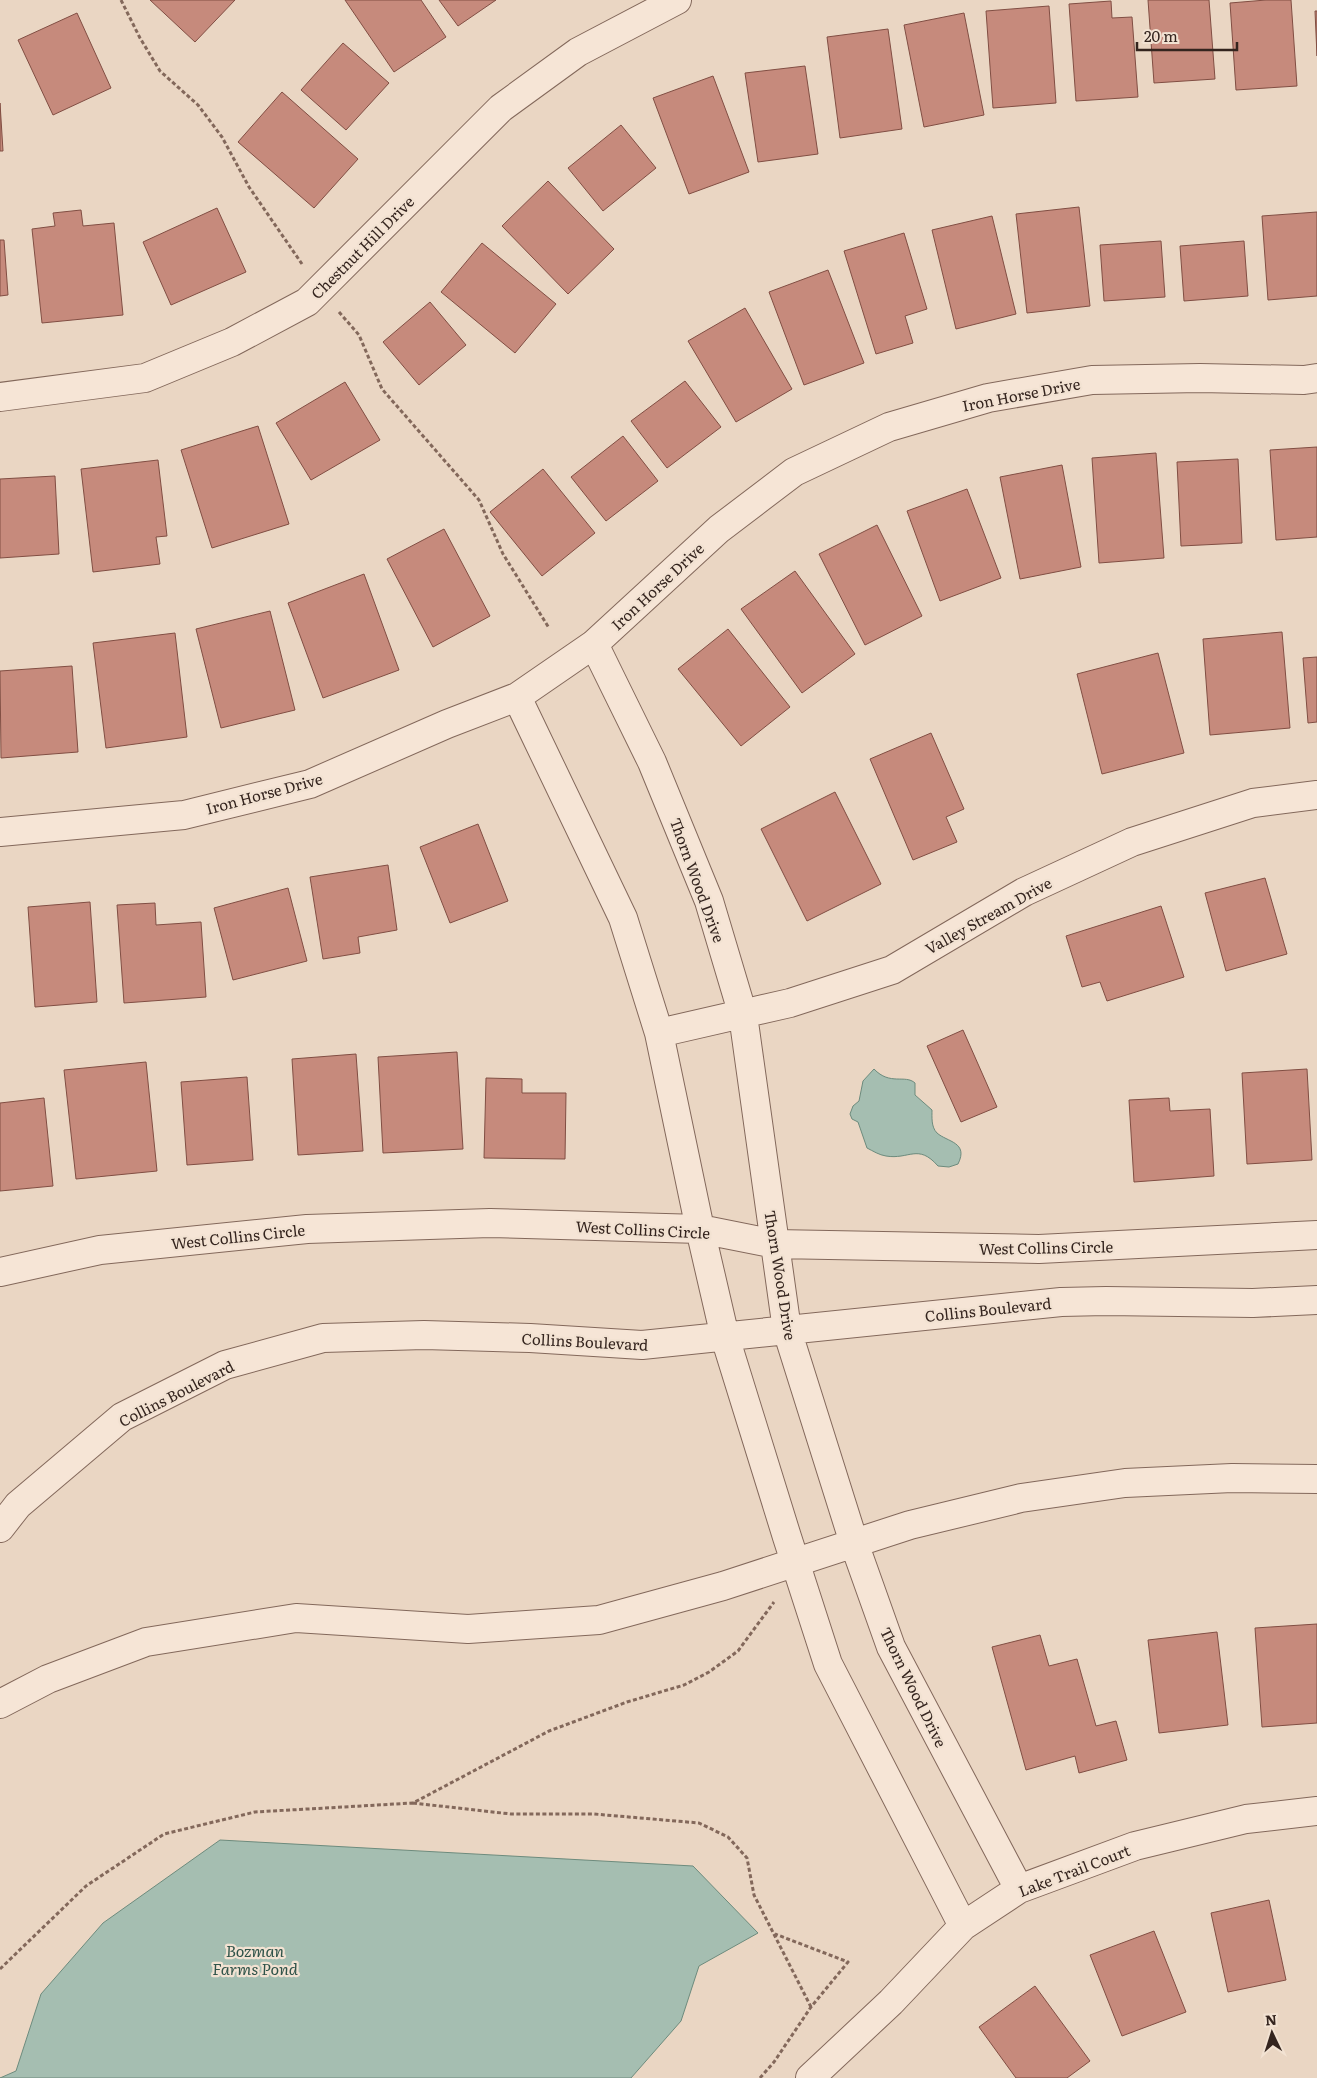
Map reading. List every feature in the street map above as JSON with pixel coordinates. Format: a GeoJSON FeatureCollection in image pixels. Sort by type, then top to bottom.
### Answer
{"type":"FeatureCollection","features":[{"type":"Feature","properties":{"kind":"street","name":"Chestnut Hill Drive"},"geometry":{"type":"LineString","coordinates":[[0,397],[145,378],[232,342],[308,302],[501,108],[578,52],[677,0]]}},
{"type":"Feature","properties":{"kind":"street","name":"Iron Horse Drive"},"geometry":{"type":"LineString","coordinates":[[0,832],[184,815],[310,784],[448,724],[517,697],[594,644],[719,529],[794,472],[889,427],[988,398],[1092,380],[1200,378],[1304,380],[1317,378]]}},
{"type":"Feature","properties":{"kind":"street","name":"Thorn Wood Drive"},"geometry":{"type":"LineString","coordinates":[[594,644],[652,762],[706,893],[743,1014],[787,1330],[854,1543],[891,1647],[1019,1890]]}},
{"type":"Feature","properties":{"kind":"street"},"geometry":{"type":"LineString","coordinates":[[517,697],[623,918],[659,1033],[700,1229],[726,1337],[795,1564],[828,1664],[963,1926]]}},
{"type":"Feature","properties":{"kind":"street","name":"Valley Stream Drive"},"geometry":{"type":"LineString","coordinates":[[659,1033],[790,1004],[892,970],[1024,892],[1132,842],[1253,803],[1317,795]]}},
{"type":"Feature","properties":{"kind":"street","name":"West Collins Circle"},"geometry":{"type":"LineString","coordinates":[[0,1272],[100,1250],[307,1229],[490,1223],[700,1229],[776,1244],[1039,1249],[1317,1235]]}},
{"type":"Feature","properties":{"kind":"street","name":"Collins Boulevard"},"geometry":{"type":"LineString","coordinates":[[0,1528],[18,1505],[122,1417],[225,1364],[323,1338],[453,1336],[530,1338],[642,1345],[1061,1302],[1253,1303],[1317,1300]]}},
{"type":"Feature","properties":{"kind":"street"},"geometry":{"type":"LineString","coordinates":[[0,1704],[48,1679],[146,1642],[296,1618],[468,1629],[599,1620],[723,1586],[795,1564],[854,1543],[975,1508],[1071,1490],[1125,1483],[1180,1480],[1317,1480]]}},
{"type":"Feature","properties":{"kind":"street","name":"Lake Trail Court"},"geometry":{"type":"LineString","coordinates":[[810,2078],[890,2002],[963,1926],[1019,1890],[1135,1846],[1246,1819],[1317,1811]]}},
{"type":"Feature","properties":{"kind":"path"},"geometry":{"type":"LineString","coordinates":[[121,0],[140,38],[160,71],[198,105],[222,137],[249,187],[278,232],[359,335],[382,389],[479,500],[503,554],[548,628]]}},
{"type":"Feature","properties":{"kind":"path"},"geometry":{"type":"LineString","coordinates":[[413,1804],[549,1731],[627,1702],[684,1685],[709,1672],[738,1651],[767,1615],[777,1599]]}},
{"type":"Feature","properties":{"kind":"path"},"geometry":{"type":"LineString","coordinates":[[0,1969],[86,1886],[164,1834],[254,1812],[413,1804],[511,1814],[594,1814],[699,1822],[728,1837],[747,1858],[754,1895],[811,2007]]}},
{"type":"Feature","properties":{"kind":"path"},"geometry":{"type":"LineString","coordinates":[[760,2078],[774,2062],[811,2007],[848,1962],[775,1934]]}},
{"type":"Feature","properties":{"kind":"water"},"geometry":{"type":"Polygon","coordinates":[[[874,1069],[891,1079],[907,1079],[915,1083],[915,1095],[932,1110],[932,1122],[935,1131],[959,1147],[961,1157],[958,1164],[949,1167],[938,1166],[925,1155],[913,1154],[894,1157],[878,1154],[867,1148],[858,1122],[852,1119],[850,1114],[853,1106],[859,1101],[863,1081],[874,1069]]]}},
{"type":"Feature","properties":{"kind":"water","name":"Bozman Farms Pond"},"geometry":{"type":"Polygon","coordinates":[[[220,1840],[693,1866],[758,1933],[699,1966],[681,2021],[631,2078],[0,2078],[16,2071],[41,1994],[103,1923],[220,1840]]]}},
{"type":"Feature","properties":{"kind":"building"},"geometry":{"type":"Polygon","coordinates":[[[150,0],[235,0],[195,42],[150,0]]]}},
{"type":"Feature","properties":{"kind":"building"},"geometry":{"type":"Polygon","coordinates":[[[345,0],[421,0],[446,37],[394,72],[345,0]]]}},
{"type":"Feature","properties":{"kind":"building"},"geometry":{"type":"Polygon","coordinates":[[[439,0],[496,0],[458,26],[439,0]]]}},
{"type":"Feature","properties":{"kind":"building"},"geometry":{"type":"Polygon","coordinates":[[[1148,0],[1209,0],[1215,79],[1154,83],[1148,0]]]}},
{"type":"Feature","properties":{"kind":"building"},"geometry":{"type":"Polygon","coordinates":[[[1291,0],[1297,86],[1236,90],[1230,3],[1291,0]]]}},
{"type":"Feature","properties":{"kind":"building"},"geometry":{"type":"Polygon","coordinates":[[[1111,1],[1112,18],[1132,17],[1138,97],[1076,101],[1069,4],[1111,1]]]}},
{"type":"Feature","properties":{"kind":"building"},"geometry":{"type":"Polygon","coordinates":[[[1049,6],[1056,103],[993,108],[986,11],[1049,6]]]}},
{"type":"Feature","properties":{"kind":"building"},"geometry":{"type":"Polygon","coordinates":[[[1315,11],[1317,11],[1317,56],[1315,11]]]}},
{"type":"Feature","properties":{"kind":"building"},"geometry":{"type":"Polygon","coordinates":[[[77,13],[111,88],[53,115],[18,40],[77,13]]]}},
{"type":"Feature","properties":{"kind":"building"},"geometry":{"type":"Polygon","coordinates":[[[964,13],[984,115],[924,127],[904,25],[964,13]]]}},
{"type":"Feature","properties":{"kind":"building"},"geometry":{"type":"Polygon","coordinates":[[[888,29],[902,129],[840,138],[827,37],[888,29]]]}},
{"type":"Feature","properties":{"kind":"building"},"geometry":{"type":"Polygon","coordinates":[[[343,43],[389,83],[346,130],[301,90],[343,43]]]}},
{"type":"Feature","properties":{"kind":"building"},"geometry":{"type":"Polygon","coordinates":[[[805,66],[818,154],[758,162],[745,73],[805,66]]]}},
{"type":"Feature","properties":{"kind":"building"},"geometry":{"type":"Polygon","coordinates":[[[713,76],[749,172],[689,194],[653,98],[713,76]]]}},
{"type":"Feature","properties":{"kind":"building"},"geometry":{"type":"Polygon","coordinates":[[[282,92],[358,159],[314,208],[238,142],[282,92]]]}},
{"type":"Feature","properties":{"kind":"building"},"geometry":{"type":"Polygon","coordinates":[[[0,103],[3,151],[0,151],[0,103]]]}},
{"type":"Feature","properties":{"kind":"building"},"geometry":{"type":"Polygon","coordinates":[[[621,125],[656,168],[603,211],[568,168],[621,125]]]}},
{"type":"Feature","properties":{"kind":"building"},"geometry":{"type":"Polygon","coordinates":[[[548,181],[614,249],[568,294],[502,226],[548,181]]]}},
{"type":"Feature","properties":{"kind":"building"},"geometry":{"type":"Polygon","coordinates":[[[1079,207],[1090,306],[1027,313],[1016,214],[1079,207]]]}},
{"type":"Feature","properties":{"kind":"building"},"geometry":{"type":"Polygon","coordinates":[[[217,208],[246,272],[171,305],[143,242],[217,208]]]}},
{"type":"Feature","properties":{"kind":"building"},"geometry":{"type":"Polygon","coordinates":[[[81,210],[83,226],[114,223],[123,315],[42,323],[32,229],[55,226],[53,213],[81,210]]]}},
{"type":"Feature","properties":{"kind":"building"},"geometry":{"type":"Polygon","coordinates":[[[1317,212],[1317,296],[1268,300],[1262,216],[1317,212]]]}},
{"type":"Feature","properties":{"kind":"building"},"geometry":{"type":"Polygon","coordinates":[[[992,216],[1016,314],[956,329],[932,230],[992,216]]]}},
{"type":"Feature","properties":{"kind":"building"},"geometry":{"type":"Polygon","coordinates":[[[904,233],[927,309],[905,316],[913,343],[876,354],[844,251],[904,233]]]}},
{"type":"Feature","properties":{"kind":"building"},"geometry":{"type":"Polygon","coordinates":[[[0,240],[4,240],[8,295],[0,296],[0,240]]]}},
{"type":"Feature","properties":{"kind":"building"},"geometry":{"type":"Polygon","coordinates":[[[1161,241],[1165,297],[1104,301],[1100,245],[1161,241]]]}},
{"type":"Feature","properties":{"kind":"building"},"geometry":{"type":"Polygon","coordinates":[[[1244,241],[1248,296],[1184,301],[1180,246],[1244,241]]]}},
{"type":"Feature","properties":{"kind":"building"},"geometry":{"type":"Polygon","coordinates":[[[482,243],[556,304],[515,353],[441,292],[482,243]]]}},
{"type":"Feature","properties":{"kind":"building"},"geometry":{"type":"Polygon","coordinates":[[[828,270],[864,363],[804,385],[769,292],[828,270]]]}},
{"type":"Feature","properties":{"kind":"building"},"geometry":{"type":"Polygon","coordinates":[[[430,302],[466,345],[419,385],[383,342],[430,302]]]}},
{"type":"Feature","properties":{"kind":"building"},"geometry":{"type":"Polygon","coordinates":[[[745,308],[792,389],[736,422],[688,341],[745,308]]]}},
{"type":"Feature","properties":{"kind":"building"},"geometry":{"type":"Polygon","coordinates":[[[685,381],[721,427],[667,468],[631,421],[685,381]]]}},
{"type":"Feature","properties":{"kind":"building"},"geometry":{"type":"Polygon","coordinates":[[[345,382],[380,440],[311,480],[276,423],[345,382]]]}},
{"type":"Feature","properties":{"kind":"building"},"geometry":{"type":"Polygon","coordinates":[[[258,426],[289,524],[212,548],[181,450],[258,426]]]}},
{"type":"Feature","properties":{"kind":"building"},"geometry":{"type":"Polygon","coordinates":[[[623,436],[658,481],[606,521],[571,477],[623,436]]]}},
{"type":"Feature","properties":{"kind":"building"},"geometry":{"type":"Polygon","coordinates":[[[1317,447],[1317,537],[1276,540],[1270,450],[1317,447]]]}},
{"type":"Feature","properties":{"kind":"building"},"geometry":{"type":"Polygon","coordinates":[[[1156,453],[1164,558],[1099,563],[1092,458],[1156,453]]]}},
{"type":"Feature","properties":{"kind":"building"},"geometry":{"type":"Polygon","coordinates":[[[1238,459],[1242,543],[1181,546],[1177,462],[1238,459]]]}},
{"type":"Feature","properties":{"kind":"building"},"geometry":{"type":"Polygon","coordinates":[[[158,460],[167,536],[156,537],[160,564],[93,572],[81,469],[158,460]]]}},
{"type":"Feature","properties":{"kind":"building"},"geometry":{"type":"Polygon","coordinates":[[[1062,465],[1081,567],[1020,579],[1000,477],[1062,465]]]}},
{"type":"Feature","properties":{"kind":"building"},"geometry":{"type":"Polygon","coordinates":[[[543,469],[595,533],[542,576],[490,512],[543,469]]]}},
{"type":"Feature","properties":{"kind":"building"},"geometry":{"type":"Polygon","coordinates":[[[55,476],[59,554],[0,558],[0,479],[55,476]]]}},
{"type":"Feature","properties":{"kind":"building"},"geometry":{"type":"Polygon","coordinates":[[[967,489],[1001,578],[940,601],[907,511],[967,489]]]}},
{"type":"Feature","properties":{"kind":"building"},"geometry":{"type":"Polygon","coordinates":[[[877,525],[922,616],[865,645],[819,554],[877,525]]]}},
{"type":"Feature","properties":{"kind":"building"},"geometry":{"type":"Polygon","coordinates":[[[444,529],[490,616],[433,647],[387,559],[444,529]]]}},
{"type":"Feature","properties":{"kind":"building"},"geometry":{"type":"Polygon","coordinates":[[[795,571],[855,654],[802,693],[741,609],[795,571]]]}},
{"type":"Feature","properties":{"kind":"building"},"geometry":{"type":"Polygon","coordinates":[[[364,574],[399,670],[323,698],[288,603],[364,574]]]}},
{"type":"Feature","properties":{"kind":"building"},"geometry":{"type":"Polygon","coordinates":[[[270,611],[295,710],[221,728],[196,629],[270,611]]]}},
{"type":"Feature","properties":{"kind":"building"},"geometry":{"type":"Polygon","coordinates":[[[728,629],[790,707],[741,746],[678,669],[728,629]]]}},
{"type":"Feature","properties":{"kind":"building"},"geometry":{"type":"Polygon","coordinates":[[[1282,632],[1290,728],[1210,735],[1203,639],[1282,632]]]}},
{"type":"Feature","properties":{"kind":"building"},"geometry":{"type":"Polygon","coordinates":[[[175,633],[187,737],[106,748],[93,643],[175,633]]]}},
{"type":"Feature","properties":{"kind":"building"},"geometry":{"type":"Polygon","coordinates":[[[1158,653],[1184,753],[1102,774],[1077,674],[1158,653]]]}},
{"type":"Feature","properties":{"kind":"building"},"geometry":{"type":"Polygon","coordinates":[[[1317,657],[1317,722],[1308,723],[1303,658],[1317,657]]]}},
{"type":"Feature","properties":{"kind":"building"},"geometry":{"type":"Polygon","coordinates":[[[72,666],[78,752],[1,758],[0,671],[72,666]]]}},
{"type":"Feature","properties":{"kind":"building"},"geometry":{"type":"Polygon","coordinates":[[[931,733],[964,809],[946,817],[957,842],[913,860],[870,759],[931,733]]]}},
{"type":"Feature","properties":{"kind":"building"},"geometry":{"type":"Polygon","coordinates":[[[835,792],[881,884],[807,921],[761,829],[835,792]]]}},
{"type":"Feature","properties":{"kind":"building"},"geometry":{"type":"Polygon","coordinates":[[[478,824],[508,901],[450,923],[420,847],[478,824]]]}},
{"type":"Feature","properties":{"kind":"building"},"geometry":{"type":"Polygon","coordinates":[[[388,865],[397,930],[358,937],[360,953],[323,959],[310,877],[388,865]]]}},
{"type":"Feature","properties":{"kind":"building"},"geometry":{"type":"Polygon","coordinates":[[[1265,878],[1287,954],[1226,971],[1205,893],[1265,878]]]}},
{"type":"Feature","properties":{"kind":"building"},"geometry":{"type":"Polygon","coordinates":[[[288,888],[307,961],[233,980],[214,908],[288,888]]]}},
{"type":"Feature","properties":{"kind":"building"},"geometry":{"type":"Polygon","coordinates":[[[90,902],[97,1002],[35,1007],[28,907],[90,902]]]}},
{"type":"Feature","properties":{"kind":"building"},"geometry":{"type":"Polygon","coordinates":[[[155,903],[156,925],[201,922],[206,997],[124,1003],[117,905],[155,903]]]}},
{"type":"Feature","properties":{"kind":"building"},"geometry":{"type":"Polygon","coordinates":[[[1161,906],[1184,977],[1107,1001],[1100,982],[1082,987],[1066,936],[1161,906]]]}},
{"type":"Feature","properties":{"kind":"building"},"geometry":{"type":"Polygon","coordinates":[[[963,1030],[997,1107],[961,1122],[927,1046],[963,1030]]]}},
{"type":"Feature","properties":{"kind":"building"},"geometry":{"type":"Polygon","coordinates":[[[457,1052],[463,1149],[383,1153],[378,1057],[457,1052]]]}},
{"type":"Feature","properties":{"kind":"building"},"geometry":{"type":"Polygon","coordinates":[[[356,1054],[363,1151],[298,1155],[292,1059],[356,1054]]]}},
{"type":"Feature","properties":{"kind":"building"},"geometry":{"type":"Polygon","coordinates":[[[146,1062],[157,1171],[76,1179],[64,1070],[146,1062]]]}},
{"type":"Feature","properties":{"kind":"building"},"geometry":{"type":"Polygon","coordinates":[[[1307,1069],[1312,1160],[1247,1164],[1242,1073],[1307,1069]]]}},
{"type":"Feature","properties":{"kind":"building"},"geometry":{"type":"Polygon","coordinates":[[[247,1077],[253,1160],[187,1165],[181,1082],[247,1077]]]}},
{"type":"Feature","properties":{"kind":"building"},"geometry":{"type":"Polygon","coordinates":[[[486,1078],[522,1079],[522,1093],[566,1093],[565,1159],[484,1158],[486,1078]]]}},
{"type":"Feature","properties":{"kind":"building"},"geometry":{"type":"Polygon","coordinates":[[[44,1098],[53,1186],[0,1191],[0,1103],[44,1098]]]}},
{"type":"Feature","properties":{"kind":"building"},"geometry":{"type":"Polygon","coordinates":[[[1169,1098],[1170,1111],[1210,1109],[1214,1176],[1134,1182],[1129,1100],[1169,1098]]]}},
{"type":"Feature","properties":{"kind":"building"},"geometry":{"type":"Polygon","coordinates":[[[1317,1624],[1317,1723],[1262,1727],[1255,1628],[1317,1624]]]}},
{"type":"Feature","properties":{"kind":"building"},"geometry":{"type":"Polygon","coordinates":[[[1217,1632],[1228,1725],[1159,1733],[1148,1640],[1217,1632]]]}},
{"type":"Feature","properties":{"kind":"building"},"geometry":{"type":"Polygon","coordinates":[[[1040,1635],[1049,1666],[1077,1659],[1096,1726],[1116,1721],[1127,1760],[1079,1773],[1075,1756],[1026,1770],[992,1647],[1040,1635]]]}},
{"type":"Feature","properties":{"kind":"building"},"geometry":{"type":"Polygon","coordinates":[[[1269,1900],[1286,1980],[1228,1992],[1211,1913],[1269,1900]]]}},
{"type":"Feature","properties":{"kind":"building"},"geometry":{"type":"Polygon","coordinates":[[[1154,1931],[1186,2012],[1122,2036],[1090,1955],[1154,1931]]]}},
{"type":"Feature","properties":{"kind":"building"},"geometry":{"type":"Polygon","coordinates":[[[1035,1986],[1090,2061],[1067,2078],[1016,2078],[979,2027],[1035,1986]]]}}]}
